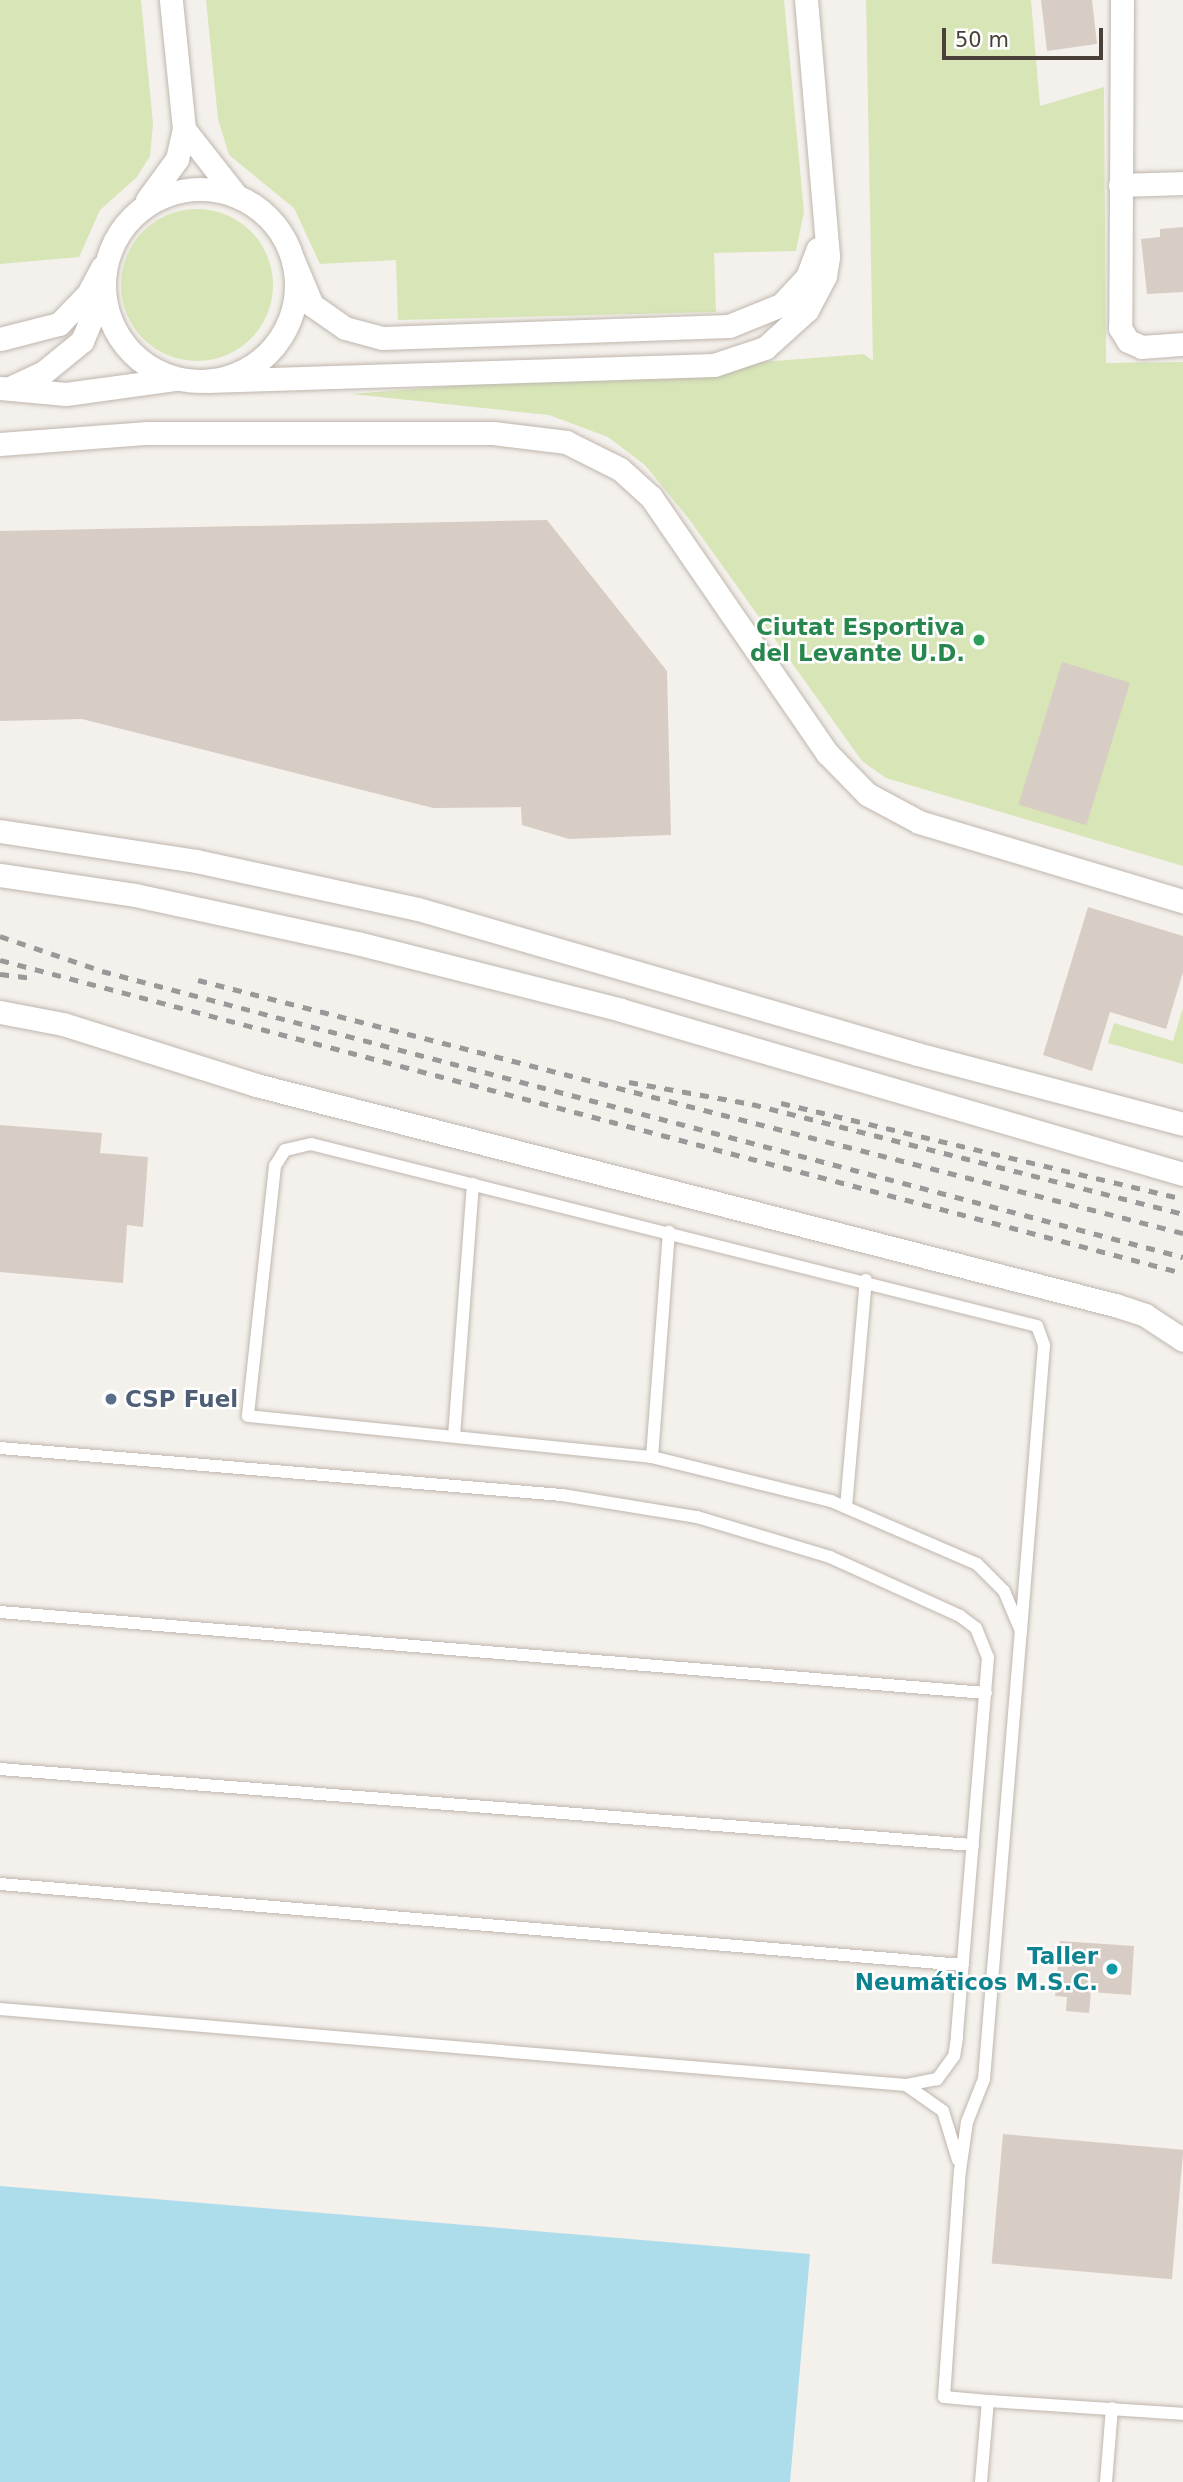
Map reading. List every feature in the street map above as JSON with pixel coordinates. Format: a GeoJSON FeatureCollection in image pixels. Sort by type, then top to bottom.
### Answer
{"type":"FeatureCollection","features":[{"type":"Feature","properties":{"kind":"street"},"geometry":{"type":"LineString","coordinates":[[0,339],[59,324],[88,295],[118,232],[177,159],[184,129],[171,0]]}},
{"type":"Feature","properties":{"kind":"street"},"geometry":{"type":"LineString","coordinates":[[6,388],[66,394],[176,379],[206,381],[714,365],[740,359],[796,325],[817,295],[828,256],[806,0]]}},
{"type":"Feature","properties":{"kind":"street"},"geometry":{"type":"LineString","coordinates":[[1122,0],[1118,312],[1128,341],[1142,346],[1183,344]]}},
{"type":"Feature","properties":{"kind":"street"},"geometry":{"type":"LineString","coordinates":[[184,129],[235,194],[261,210],[281,233],[312,305],[362,335],[729,326],[769,313],[807,277],[818,251],[824,187]]}},
{"type":"Feature","properties":{"kind":"street"},"geometry":{"type":"LineString","coordinates":[[1120,186],[1183,183]]}},
{"type":"Feature","properties":{"kind":"street"},"geometry":{"type":"LineString","coordinates":[[138,210],[185,189],[235,194]]}},
{"type":"Feature","properties":{"kind":"street"},"geometry":{"type":"LineString","coordinates":[[6,388],[44,372],[82,341],[103,290],[107,259]]}},
{"type":"Feature","properties":{"kind":"street"},"geometry":{"type":"LineString","coordinates":[[206,381],[259,362],[278,341],[296,288],[293,260]]}},
{"type":"Feature","properties":{"kind":"street"},"geometry":{"type":"LineString","coordinates":[[103,290],[110,320],[126,347],[148,367],[176,379]]}},
{"type":"Feature","properties":{"kind":"street"},"geometry":{"type":"LineString","coordinates":[[0,444],[148,433],[493,433],[566,442],[620,469],[651,497],[827,753],[867,794],[919,822],[1183,901]]}},
{"type":"Feature","properties":{"kind":"street"},"geometry":{"type":"LineString","coordinates":[[0,831],[196,861],[418,909],[917,1054],[1183,1124]]}},
{"type":"Feature","properties":{"kind":"street"},"geometry":{"type":"LineString","coordinates":[[0,875],[135,895],[357,943],[621,1010],[1183,1174]]}},
{"type":"Feature","properties":{"kind":"street"},"geometry":{"type":"LineString","coordinates":[[0,1012],[63,1024],[256,1085],[1115,1304],[1146,1315],[1183,1340]]}},
{"type":"Feature","properties":{"kind":"lane"},"geometry":{"type":"LineString","coordinates":[[1021,1631],[1003,1591],[977,1564],[846,1507],[652,1457],[248,1416],[275,1166],[285,1150],[311,1144],[1030,1321],[1042,1335],[1021,1631],[984,2079],[967,2122],[960,2171],[944,2397],[1183,2414]]}},
{"type":"Feature","properties":{"kind":"lane"},"geometry":{"type":"LineString","coordinates":[[454,1436],[473,1184]]}},
{"type":"Feature","properties":{"kind":"lane"},"geometry":{"type":"LineString","coordinates":[[652,1457],[669,1232]]}},
{"type":"Feature","properties":{"kind":"lane"},"geometry":{"type":"LineString","coordinates":[[846,1507],[866,1280]]}},
{"type":"Feature","properties":{"kind":"lane"},"geometry":{"type":"LineString","coordinates":[[0,1448],[562,1495],[698,1517],[830,1557],[960,1616],[983,1639],[986,1693],[954,2056],[937,2079],[906,2085],[0,2009]]}},
{"type":"Feature","properties":{"kind":"lane"},"geometry":{"type":"LineString","coordinates":[[0,1612],[986,1693]]}},
{"type":"Feature","properties":{"kind":"lane"},"geometry":{"type":"LineString","coordinates":[[0,1769],[973,1845]]}},
{"type":"Feature","properties":{"kind":"lane"},"geometry":{"type":"LineString","coordinates":[[0,1884],[963,1965]]}},
{"type":"Feature","properties":{"kind":"lane"},"geometry":{"type":"LineString","coordinates":[[906,2085],[943,2111],[960,2171]]}},
{"type":"Feature","properties":{"kind":"lane"},"geometry":{"type":"LineString","coordinates":[[981,2482],[988,2401]]}},
{"type":"Feature","properties":{"kind":"lane"},"geometry":{"type":"LineString","coordinates":[[1106,2482],[1112,2408]]}},
{"type":"Feature","properties":{"kind":"green space"},"geometry":{"type":"Polygon","coordinates":[[[0,0],[141,0],[153,124],[150,156],[137,177],[100,210],[79,257],[0,264],[0,0]]]}},
{"type":"Feature","properties":{"kind":"green space"},"geometry":{"type":"Polygon","coordinates":[[[206,0],[784,0],[804,212],[796,251],[714,253],[716,312],[398,320],[396,260],[320,264],[294,208],[229,155],[218,119],[206,0]]]}},
{"type":"Feature","properties":{"kind":"green space","name":"Ciutat Esportiva del Levante U.D."},"geometry":{"type":"Polygon","coordinates":[[[866,0],[1031,0],[1040,106],[1104,87],[1106,363],[1183,362],[1183,866],[886,778],[862,761],[689,519],[645,465],[608,437],[549,415],[351,394],[864,354],[873,361],[866,0]]]}},
{"type":"Feature","properties":{"kind":"green space"},"geometry":{"type":"Polygon","coordinates":[[[197,209],[226,214],[251,231],[268,256],[273,285],[268,314],[251,339],[226,356],[197,361],[168,356],[143,339],[126,314],[121,285],[126,256],[143,231],[168,214],[197,209]]]}},
{"type":"Feature","properties":{"kind":"green space"},"geometry":{"type":"Polygon","coordinates":[[[1183,1008],[1183,1064],[1108,1043],[1114,1023],[1173,1041],[1183,1008]]]}},
{"type":"Feature","properties":{"kind":"water"},"geometry":{"type":"Polygon","coordinates":[[[0,2186],[810,2254],[790,2482],[0,2482],[0,2186]]]}},
{"type":"Feature","properties":{"kind":"building"},"geometry":{"type":"Polygon","coordinates":[[[1041,0],[1092,0],[1097,44],[1047,51],[1041,0]]]}},
{"type":"Feature","properties":{"kind":"building"},"geometry":{"type":"Polygon","coordinates":[[[1183,227],[1183,292],[1147,294],[1141,239],[1160,237],[1160,229],[1183,227]]]}},
{"type":"Feature","properties":{"kind":"building"},"geometry":{"type":"Polygon","coordinates":[[[547,520],[667,671],[671,835],[569,839],[522,825],[521,807],[433,808],[82,719],[0,721],[0,531],[547,520]]]}},
{"type":"Feature","properties":{"kind":"building"},"geometry":{"type":"Polygon","coordinates":[[[1062,662],[1130,683],[1086,825],[1018,804],[1062,662]]]}},
{"type":"Feature","properties":{"kind":"building"},"geometry":{"type":"Polygon","coordinates":[[[1088,907],[1183,936],[1183,972],[1166,1029],[1110,1012],[1092,1071],[1043,1055],[1088,907]]]}},
{"type":"Feature","properties":{"kind":"building"},"geometry":{"type":"Polygon","coordinates":[[[0,1125],[102,1133],[100,1153],[148,1157],[143,1227],[127,1225],[123,1283],[0,1272],[0,1125]]]}},
{"type":"Feature","properties":{"kind":"building"},"geometry":{"type":"Polygon","coordinates":[[[1060,1941],[1134,1946],[1131,1995],[1091,1992],[1089,2013],[1066,2011],[1067,1997],[1055,1996],[1060,1941]]]}},
{"type":"Feature","properties":{"kind":"building"},"geometry":{"type":"Polygon","coordinates":[[[1003,2134],[1183,2150],[1172,2279],[992,2264],[1003,2134]]]}},
{"type":"Feature","properties":{"kind":"railway"},"geometry":{"type":"LineString","coordinates":[[0,936],[102,971],[1183,1257]]}},
{"type":"Feature","properties":{"kind":"railway"},"geometry":{"type":"LineString","coordinates":[[0,960],[1183,1273]]}},
{"type":"Feature","properties":{"kind":"railway"},"geometry":{"type":"LineString","coordinates":[[0,974],[31,978]]}},
{"type":"Feature","properties":{"kind":"railway"},"geometry":{"type":"LineString","coordinates":[[198,980],[1183,1233]]}},
{"type":"Feature","properties":{"kind":"railway"},"geometry":{"type":"LineString","coordinates":[[629,1082],[752,1104],[1183,1214]]}},
{"type":"Feature","properties":{"kind":"railway"},"geometry":{"type":"LineString","coordinates":[[781,1103],[1183,1199]]}},
{"type":"Feature","properties":{"kind":"place","name":"Ciutat Esportiva del Levante U.D."},"geometry":{"type":"Point","coordinates":[979,640]}},
{"type":"Feature","properties":{"kind":"place","name":"CSP Fuel"},"geometry":{"type":"Point","coordinates":[111,1399]}},
{"type":"Feature","properties":{"kind":"place","name":"Taller Neumáticos M.S.C."},"geometry":{"type":"Point","coordinates":[1112,1969]}}]}
